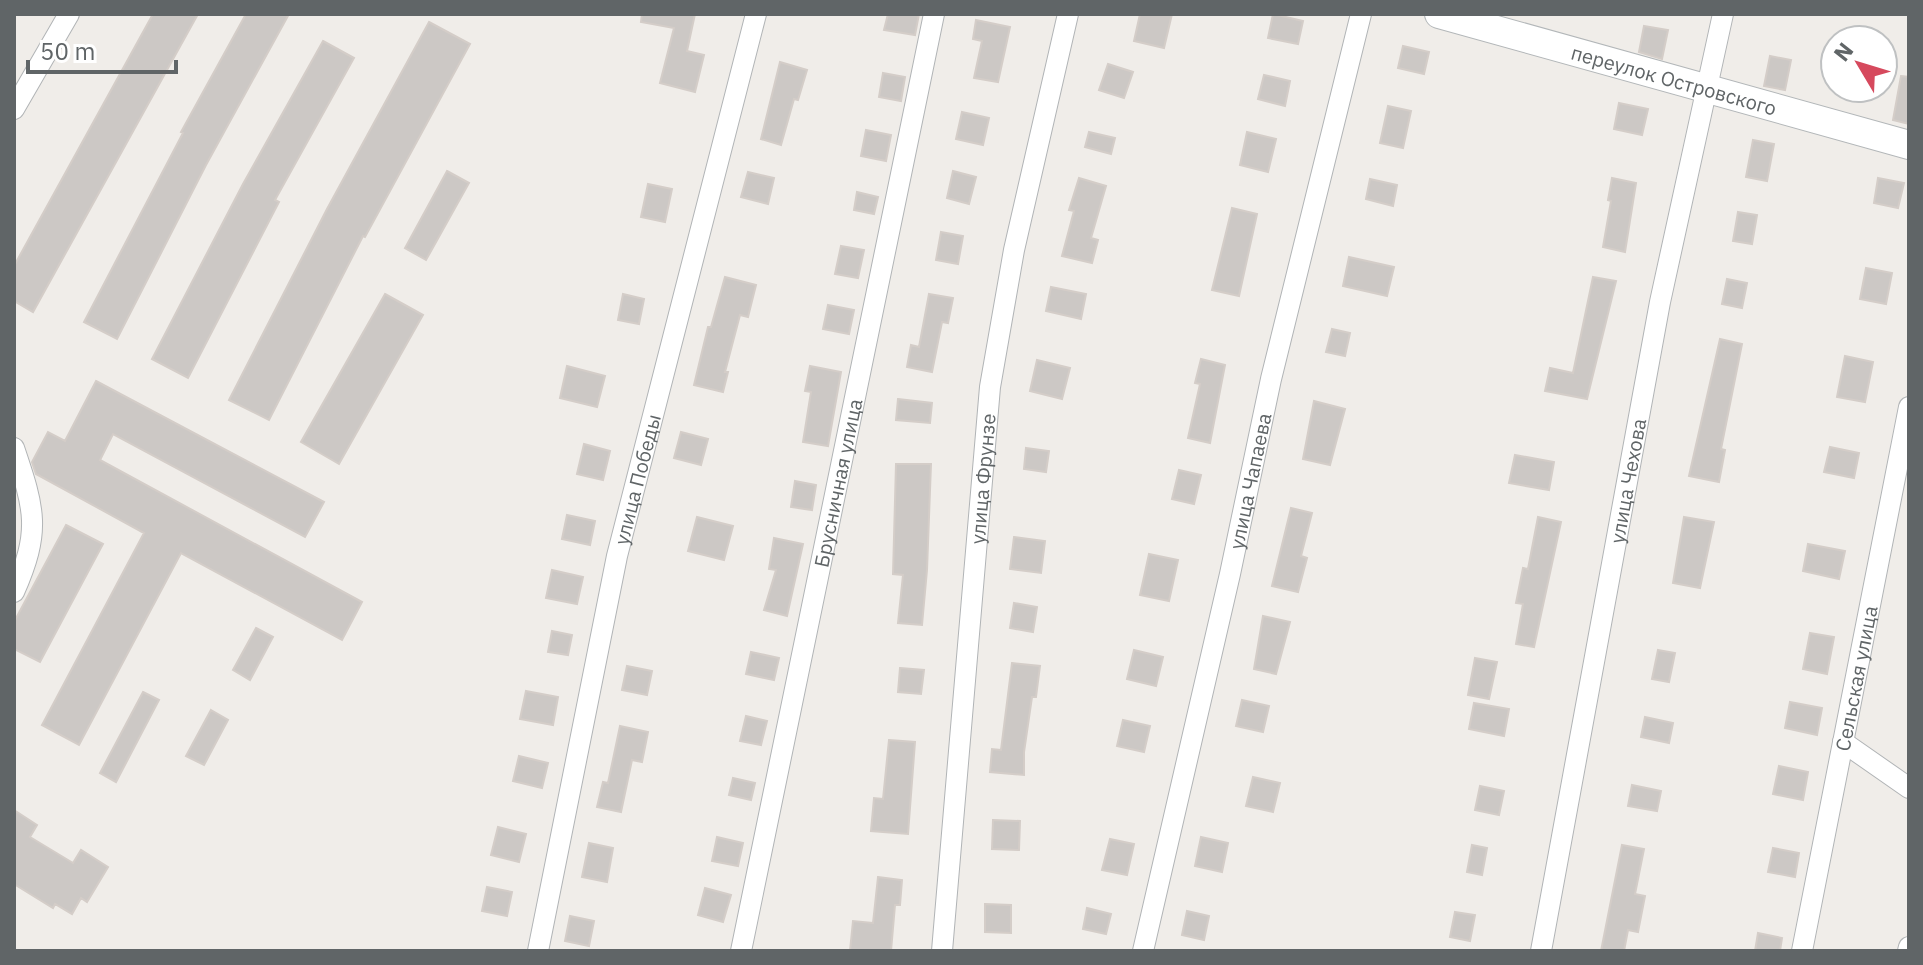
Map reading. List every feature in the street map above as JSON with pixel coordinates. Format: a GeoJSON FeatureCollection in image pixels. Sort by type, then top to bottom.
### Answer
{"type":"FeatureCollection","features":[{"type":"Feature","properties":{"kind":"street"},"geometry":{"type":"LineString","coordinates":[[14,109],[69,14]]}},
{"type":"Feature","properties":{"kind":"street","name":"улица Победы"},"geometry":{"type":"LineString","coordinates":[[538,951],[617,556],[756,14]]}},
{"type":"Feature","properties":{"kind":"street","name":"Брусничная улица"},"geometry":{"type":"LineString","coordinates":[[741,951],[934,14]]}},
{"type":"Feature","properties":{"kind":"street","name":"улица Фрунзе"},"geometry":{"type":"LineString","coordinates":[[942,951],[990,387],[1014,250],[1068,14]]}},
{"type":"Feature","properties":{"kind":"street","name":"улица Чапаева"},"geometry":{"type":"LineString","coordinates":[[1143,951],[1230,574],[1271,379],[1361,14]]}},
{"type":"Feature","properties":{"kind":"street","name":"переулок Островского"},"geometry":{"type":"LineString","coordinates":[[1439,14],[1909,145]]}},
{"type":"Feature","properties":{"kind":"street","name":"улица Чехова"},"geometry":{"type":"LineString","coordinates":[[1541,951],[1657,318],[1723,14]]}},
{"type":"Feature","properties":{"kind":"street","name":"Сельская улица"},"geometry":{"type":"LineString","coordinates":[[1802,951],[1909,407]]}},
{"type":"Feature","properties":{"kind":"street"},"geometry":{"type":"LineString","coordinates":[[14,448],[28,490],[34,525],[27,564],[14,592]]}},
{"type":"Feature","properties":{"kind":"street"},"geometry":{"type":"LineString","coordinates":[[1843,742],[1909,788]]}},
{"type":"Feature","properties":{"kind":"building"},"geometry":{"type":"Polygon","coordinates":[[[153,14],[198,14],[33,312],[14,301],[14,266],[153,14]]]}},
{"type":"Feature","properties":{"kind":"building"},"geometry":{"type":"Polygon","coordinates":[[[246,14],[289,14],[206,165],[117,339],[84,322],[181,132],[246,14]]]}},
{"type":"Feature","properties":{"kind":"building"},"geometry":{"type":"Polygon","coordinates":[[[642,14],[695,14],[687,51],[704,55],[695,92],[660,83],[674,28],[641,22],[642,14]]]}},
{"type":"Feature","properties":{"kind":"building"},"geometry":{"type":"Polygon","coordinates":[[[888,14],[919,14],[915,35],[884,30],[888,14]]]}},
{"type":"Feature","properties":{"kind":"building"},"geometry":{"type":"Polygon","coordinates":[[[1140,14],[1172,14],[1164,48],[1134,41],[1140,14]]]}},
{"type":"Feature","properties":{"kind":"building"},"geometry":{"type":"Polygon","coordinates":[[[1273,14],[1303,21],[1298,44],[1268,38],[1273,14]]]}},
{"type":"Feature","properties":{"kind":"building"},"geometry":{"type":"Polygon","coordinates":[[[976,20],[1010,27],[998,82],[974,78],[982,41],[973,39],[976,20]]]}},
{"type":"Feature","properties":{"kind":"building"},"geometry":{"type":"Polygon","coordinates":[[[429,22],[470,44],[363,236],[269,420],[229,400],[327,209],[429,22]]]}},
{"type":"Feature","properties":{"kind":"building"},"geometry":{"type":"Polygon","coordinates":[[[1644,26],[1668,30],[1662,59],[1639,52],[1644,26]]]}},
{"type":"Feature","properties":{"kind":"building"},"geometry":{"type":"Polygon","coordinates":[[[323,41],[354,58],[275,200],[279,202],[188,378],[152,359],[243,184],[323,41]]]}},
{"type":"Feature","properties":{"kind":"building"},"geometry":{"type":"Polygon","coordinates":[[[1403,46],[1429,52],[1424,74],[1398,68],[1403,46]]]}},
{"type":"Feature","properties":{"kind":"building"},"geometry":{"type":"Polygon","coordinates":[[[1770,56],[1791,60],[1785,90],[1764,86],[1770,56]]]}},
{"type":"Feature","properties":{"kind":"building"},"geometry":{"type":"Polygon","coordinates":[[[780,62],[807,70],[798,100],[794,99],[781,145],[761,139],[780,62]]]}},
{"type":"Feature","properties":{"kind":"building"},"geometry":{"type":"Polygon","coordinates":[[[1108,64],[1133,72],[1124,98],[1099,90],[1108,64]]]}},
{"type":"Feature","properties":{"kind":"building"},"geometry":{"type":"Polygon","coordinates":[[[883,73],[905,77],[901,101],[879,97],[883,73]]]}},
{"type":"Feature","properties":{"kind":"building"},"geometry":{"type":"Polygon","coordinates":[[[1264,75],[1290,81],[1285,106],[1258,99],[1264,75]]]}},
{"type":"Feature","properties":{"kind":"building"},"geometry":{"type":"Polygon","coordinates":[[[1901,76],[1909,77],[1909,124],[1893,120],[1896,104],[1899,104],[1901,76]]]}},
{"type":"Feature","properties":{"kind":"building"},"geometry":{"type":"Polygon","coordinates":[[[1619,103],[1648,109],[1642,135],[1614,129],[1619,103]]]}},
{"type":"Feature","properties":{"kind":"building"},"geometry":{"type":"Polygon","coordinates":[[[1388,106],[1411,111],[1403,148],[1380,143],[1388,106]]]}},
{"type":"Feature","properties":{"kind":"building"},"geometry":{"type":"Polygon","coordinates":[[[962,112],[989,118],[983,145],[956,139],[962,112]]]}},
{"type":"Feature","properties":{"kind":"building"},"geometry":{"type":"Polygon","coordinates":[[[866,130],[891,135],[886,161],[861,156],[866,130]]]}},
{"type":"Feature","properties":{"kind":"building"},"geometry":{"type":"Polygon","coordinates":[[[1089,132],[1115,138],[1111,154],[1085,147],[1089,132]]]}},
{"type":"Feature","properties":{"kind":"building"},"geometry":{"type":"Polygon","coordinates":[[[1247,132],[1276,139],[1268,172],[1240,165],[1247,132]]]}},
{"type":"Feature","properties":{"kind":"building"},"geometry":{"type":"Polygon","coordinates":[[[1753,140],[1774,144],[1767,181],[1746,177],[1753,140]]]}},
{"type":"Feature","properties":{"kind":"building"},"geometry":{"type":"Polygon","coordinates":[[[447,171],[469,183],[426,260],[405,248],[447,171]]]}},
{"type":"Feature","properties":{"kind":"building"},"geometry":{"type":"Polygon","coordinates":[[[953,171],[976,177],[969,204],[947,198],[953,171]]]}},
{"type":"Feature","properties":{"kind":"building"},"geometry":{"type":"Polygon","coordinates":[[[748,172],[774,178],[768,204],[741,197],[748,172]]]}},
{"type":"Feature","properties":{"kind":"building"},"geometry":{"type":"Polygon","coordinates":[[[1079,178],[1106,186],[1091,238],[1098,240],[1092,263],[1062,256],[1074,211],[1069,210],[1079,178]]]}},
{"type":"Feature","properties":{"kind":"building"},"geometry":{"type":"Polygon","coordinates":[[[1612,178],[1636,183],[1625,252],[1603,247],[1612,178]]]}},
{"type":"Feature","properties":{"kind":"building"},"geometry":{"type":"Polygon","coordinates":[[[1878,178],[1904,183],[1898,208],[1874,203],[1878,178]]]}},
{"type":"Feature","properties":{"kind":"building"},"geometry":{"type":"Polygon","coordinates":[[[1370,179],[1397,185],[1393,206],[1366,199],[1370,179]]]}},
{"type":"Feature","properties":{"kind":"building"},"geometry":{"type":"Polygon","coordinates":[[[648,184],[672,189],[665,222],[641,217],[648,184]]]}},
{"type":"Feature","properties":{"kind":"building"},"geometry":{"type":"Polygon","coordinates":[[[857,192],[878,197],[874,214],[854,210],[857,192]]]}},
{"type":"Feature","properties":{"kind":"building"},"geometry":{"type":"Polygon","coordinates":[[[1232,208],[1257,214],[1239,296],[1212,290],[1232,208]]]}},
{"type":"Feature","properties":{"kind":"building"},"geometry":{"type":"Polygon","coordinates":[[[1738,212],[1757,215],[1752,244],[1733,241],[1738,212]]]}},
{"type":"Feature","properties":{"kind":"building"},"geometry":{"type":"Polygon","coordinates":[[[941,232],[963,236],[958,264],[936,260],[941,232]]]}},
{"type":"Feature","properties":{"kind":"building"},"geometry":{"type":"Polygon","coordinates":[[[841,246],[864,250],[858,278],[835,274],[841,246]]]}},
{"type":"Feature","properties":{"kind":"building"},"geometry":{"type":"Polygon","coordinates":[[[1349,257],[1394,267],[1387,296],[1343,286],[1349,257]]]}},
{"type":"Feature","properties":{"kind":"building"},"geometry":{"type":"Polygon","coordinates":[[[1866,268],[1892,273],[1886,304],[1860,299],[1866,268]]]}},
{"type":"Feature","properties":{"kind":"building"},"geometry":{"type":"Polygon","coordinates":[[[725,277],[756,285],[748,317],[740,315],[723,392],[694,385],[708,327],[711,327],[725,277]]]}},
{"type":"Feature","properties":{"kind":"building"},"geometry":{"type":"Polygon","coordinates":[[[1593,277],[1616,281],[1587,399],[1545,391],[1550,368],[1573,373],[1593,277]]]}},
{"type":"Feature","properties":{"kind":"building"},"geometry":{"type":"Polygon","coordinates":[[[1727,279],[1747,283],[1742,308],[1722,304],[1727,279]]]}},
{"type":"Feature","properties":{"kind":"building"},"geometry":{"type":"Polygon","coordinates":[[[1051,287],[1086,294],[1081,319],[1046,311],[1051,287]]]}},
{"type":"Feature","properties":{"kind":"building"},"geometry":{"type":"Polygon","coordinates":[[[385,294],[423,315],[339,464],[301,442],[385,294]]]}},
{"type":"Feature","properties":{"kind":"building"},"geometry":{"type":"Polygon","coordinates":[[[623,294],[644,299],[639,324],[618,320],[623,294]]]}},
{"type":"Feature","properties":{"kind":"building"},"geometry":{"type":"Polygon","coordinates":[[[929,294],[953,298],[948,323],[942,322],[932,372],[907,367],[911,345],[919,347],[929,294]]]}},
{"type":"Feature","properties":{"kind":"building"},"geometry":{"type":"Polygon","coordinates":[[[828,305],[854,310],[849,334],[823,329],[828,305]]]}},
{"type":"Feature","properties":{"kind":"building"},"geometry":{"type":"Polygon","coordinates":[[[1332,329],[1350,333],[1345,356],[1326,352],[1332,329]]]}},
{"type":"Feature","properties":{"kind":"building"},"geometry":{"type":"Polygon","coordinates":[[[1720,339],[1742,344],[1721,449],[1725,450],[1719,482],[1689,476],[1720,339]]]}},
{"type":"Feature","properties":{"kind":"building"},"geometry":{"type":"Polygon","coordinates":[[[1845,356],[1873,362],[1865,402],[1837,397],[1845,356]]]}},
{"type":"Feature","properties":{"kind":"building"},"geometry":{"type":"Polygon","coordinates":[[[1201,359],[1225,365],[1210,443],[1188,438],[1200,384],[1195,383],[1201,359]]]}},
{"type":"Feature","properties":{"kind":"building"},"geometry":{"type":"Polygon","coordinates":[[[1037,360],[1070,368],[1062,399],[1030,391],[1037,360]]]}},
{"type":"Feature","properties":{"kind":"building"},"geometry":{"type":"Polygon","coordinates":[[[567,366],[605,376],[597,407],[560,398],[567,366]]]}},
{"type":"Feature","properties":{"kind":"building"},"geometry":{"type":"Polygon","coordinates":[[[810,366],[841,372],[828,446],[803,442],[811,392],[805,391],[810,366]]]}},
{"type":"Feature","properties":{"kind":"building"},"geometry":{"type":"Polygon","coordinates":[[[96,381],[324,502],[305,537],[113,434],[100,460],[362,602],[342,640],[181,553],[79,745],[42,725],[144,533],[36,474],[32,462],[48,432],[65,441],[96,381]]]}},
{"type":"Feature","properties":{"kind":"building"},"geometry":{"type":"Polygon","coordinates":[[[898,399],[932,403],[930,423],[896,420],[898,399]]]}},
{"type":"Feature","properties":{"kind":"building"},"geometry":{"type":"Polygon","coordinates":[[[1314,401],[1345,409],[1330,465],[1303,459],[1314,401]]]}},
{"type":"Feature","properties":{"kind":"building"},"geometry":{"type":"Polygon","coordinates":[[[681,432],[708,439],[701,465],[674,458],[681,432]]]}},
{"type":"Feature","properties":{"kind":"building"},"geometry":{"type":"Polygon","coordinates":[[[584,444],[610,451],[603,480],[577,474],[584,444]]]}},
{"type":"Feature","properties":{"kind":"building"},"geometry":{"type":"Polygon","coordinates":[[[1830,447],[1859,453],[1854,478],[1824,472],[1830,447]]]}},
{"type":"Feature","properties":{"kind":"building"},"geometry":{"type":"Polygon","coordinates":[[[1026,448],[1049,451],[1046,472],[1024,469],[1026,448]]]}},
{"type":"Feature","properties":{"kind":"building"},"geometry":{"type":"Polygon","coordinates":[[[1515,455],[1554,462],[1549,490],[1509,483],[1515,455]]]}},
{"type":"Feature","properties":{"kind":"building"},"geometry":{"type":"Polygon","coordinates":[[[896,464],[931,464],[922,625],[898,623],[903,575],[893,574],[896,464]]]}},
{"type":"Feature","properties":{"kind":"building"},"geometry":{"type":"Polygon","coordinates":[[[1179,470],[1201,475],[1194,504],[1172,499],[1179,470]]]}},
{"type":"Feature","properties":{"kind":"building"},"geometry":{"type":"Polygon","coordinates":[[[795,481],[816,485],[812,510],[791,507],[795,481]]]}},
{"type":"Feature","properties":{"kind":"building"},"geometry":{"type":"Polygon","coordinates":[[[1291,508],[1312,513],[1301,556],[1307,558],[1298,592],[1272,586],[1291,508]]]}},
{"type":"Feature","properties":{"kind":"building"},"geometry":{"type":"Polygon","coordinates":[[[567,515],[595,521],[590,545],[562,539],[567,515]]]}},
{"type":"Feature","properties":{"kind":"building"},"geometry":{"type":"Polygon","coordinates":[[[697,517],[733,526],[724,560],[688,551],[697,517]]]}},
{"type":"Feature","properties":{"kind":"building"},"geometry":{"type":"Polygon","coordinates":[[[1538,517],[1561,522],[1534,647],[1516,644],[1523,604],[1516,603],[1523,568],[1528,569],[1538,517]]]}},
{"type":"Feature","properties":{"kind":"building"},"geometry":{"type":"Polygon","coordinates":[[[1684,517],[1714,522],[1700,588],[1673,583],[1684,517]]]}},
{"type":"Feature","properties":{"kind":"building"},"geometry":{"type":"Polygon","coordinates":[[[66,525],[103,544],[40,662],[14,649],[14,622],[66,525]]]}},
{"type":"Feature","properties":{"kind":"building"},"geometry":{"type":"Polygon","coordinates":[[[1014,537],[1045,541],[1041,573],[1010,569],[1014,537]]]}},
{"type":"Feature","properties":{"kind":"building"},"geometry":{"type":"Polygon","coordinates":[[[774,538],[803,544],[787,616],[764,610],[776,570],[769,569],[774,538]]]}},
{"type":"Feature","properties":{"kind":"building"},"geometry":{"type":"Polygon","coordinates":[[[1808,544],[1845,551],[1839,579],[1803,571],[1808,544]]]}},
{"type":"Feature","properties":{"kind":"building"},"geometry":{"type":"Polygon","coordinates":[[[1149,554],[1178,560],[1169,601],[1140,595],[1149,554]]]}},
{"type":"Feature","properties":{"kind":"building"},"geometry":{"type":"Polygon","coordinates":[[[552,570],[583,577],[577,604],[546,598],[552,570]]]}},
{"type":"Feature","properties":{"kind":"building"},"geometry":{"type":"Polygon","coordinates":[[[1014,603],[1037,607],[1033,632],[1010,628],[1014,603]]]}},
{"type":"Feature","properties":{"kind":"building"},"geometry":{"type":"Polygon","coordinates":[[[1263,616],[1290,622],[1276,674],[1254,669],[1263,616]]]}},
{"type":"Feature","properties":{"kind":"building"},"geometry":{"type":"Polygon","coordinates":[[[256,628],[273,637],[250,680],[233,670],[256,628]]]}},
{"type":"Feature","properties":{"kind":"building"},"geometry":{"type":"Polygon","coordinates":[[[552,631],[572,635],[568,655],[548,652],[552,631]]]}},
{"type":"Feature","properties":{"kind":"building"},"geometry":{"type":"Polygon","coordinates":[[[1810,633],[1834,637],[1827,674],[1803,669],[1810,633]]]}},
{"type":"Feature","properties":{"kind":"building"},"geometry":{"type":"Polygon","coordinates":[[[1134,650],[1163,657],[1156,686],[1127,679],[1134,650]]]}},
{"type":"Feature","properties":{"kind":"building"},"geometry":{"type":"Polygon","coordinates":[[[1658,650],[1675,653],[1669,682],[1652,679],[1658,650]]]}},
{"type":"Feature","properties":{"kind":"building"},"geometry":{"type":"Polygon","coordinates":[[[751,652],[779,658],[774,680],[746,674],[751,652]]]}},
{"type":"Feature","properties":{"kind":"building"},"geometry":{"type":"Polygon","coordinates":[[[1475,658],[1497,662],[1489,699],[1468,695],[1475,658]]]}},
{"type":"Feature","properties":{"kind":"building"},"geometry":{"type":"Polygon","coordinates":[[[1012,663],[1040,666],[1036,697],[1032,697],[1024,775],[990,772],[992,749],[1001,750],[1012,663]]]}},
{"type":"Feature","properties":{"kind":"building"},"geometry":{"type":"Polygon","coordinates":[[[627,666],[652,671],[647,695],[622,690],[627,666]]]}},
{"type":"Feature","properties":{"kind":"building"},"geometry":{"type":"Polygon","coordinates":[[[900,668],[924,670],[921,694],[898,692],[900,668]]]}},
{"type":"Feature","properties":{"kind":"building"},"geometry":{"type":"Polygon","coordinates":[[[526,691],[558,697],[553,725],[520,719],[526,691]]]}},
{"type":"Feature","properties":{"kind":"building"},"geometry":{"type":"Polygon","coordinates":[[[143,692],[159,700],[116,782],[100,773],[143,692]]]}},
{"type":"Feature","properties":{"kind":"building"},"geometry":{"type":"Polygon","coordinates":[[[1242,700],[1269,706],[1263,732],[1236,726],[1242,700]]]}},
{"type":"Feature","properties":{"kind":"building"},"geometry":{"type":"Polygon","coordinates":[[[1790,702],[1822,708],[1817,735],[1785,728],[1790,702]]]}},
{"type":"Feature","properties":{"kind":"building"},"geometry":{"type":"Polygon","coordinates":[[[1474,703],[1509,709],[1504,736],[1469,729],[1474,703]]]}},
{"type":"Feature","properties":{"kind":"building"},"geometry":{"type":"Polygon","coordinates":[[[211,710],[228,720],[204,765],[186,756],[211,710]]]}},
{"type":"Feature","properties":{"kind":"building"},"geometry":{"type":"Polygon","coordinates":[[[746,716],[767,721],[761,745],[740,741],[746,716]]]}},
{"type":"Feature","properties":{"kind":"building"},"geometry":{"type":"Polygon","coordinates":[[[1645,717],[1673,723],[1669,743],[1641,737],[1645,717]]]}},
{"type":"Feature","properties":{"kind":"building"},"geometry":{"type":"Polygon","coordinates":[[[1123,720],[1150,726],[1144,752],[1117,746],[1123,720]]]}},
{"type":"Feature","properties":{"kind":"building"},"geometry":{"type":"Polygon","coordinates":[[[620,726],[648,732],[642,762],[632,760],[621,812],[597,807],[603,782],[608,783],[620,726]]]}},
{"type":"Feature","properties":{"kind":"building"},"geometry":{"type":"Polygon","coordinates":[[[889,740],[915,742],[908,834],[871,831],[874,798],[883,799],[889,740]]]}},
{"type":"Feature","properties":{"kind":"building"},"geometry":{"type":"Polygon","coordinates":[[[519,756],[548,763],[542,788],[513,781],[519,756]]]}},
{"type":"Feature","properties":{"kind":"building"},"geometry":{"type":"Polygon","coordinates":[[[1779,766],[1808,772],[1803,800],[1773,794],[1779,766]]]}},
{"type":"Feature","properties":{"kind":"building"},"geometry":{"type":"Polygon","coordinates":[[[1253,777],[1280,783],[1273,812],[1246,806],[1253,777]]]}},
{"type":"Feature","properties":{"kind":"building"},"geometry":{"type":"Polygon","coordinates":[[[733,778],[755,783],[751,800],[729,795],[733,778]]]}},
{"type":"Feature","properties":{"kind":"building"},"geometry":{"type":"Polygon","coordinates":[[[1632,785],[1661,791],[1657,811],[1628,806],[1632,785]]]}},
{"type":"Feature","properties":{"kind":"building"},"geometry":{"type":"Polygon","coordinates":[[[1480,786],[1504,791],[1499,815],[1475,810],[1480,786]]]}},
{"type":"Feature","properties":{"kind":"building"},"geometry":{"type":"Polygon","coordinates":[[[14,810],[37,825],[30,837],[73,863],[81,850],[108,867],[87,902],[81,898],[72,914],[55,904],[53,908],[14,884],[14,810]]]}},
{"type":"Feature","properties":{"kind":"building"},"geometry":{"type":"Polygon","coordinates":[[[993,820],[1020,821],[1019,850],[992,849],[993,820]]]}},
{"type":"Feature","properties":{"kind":"building"},"geometry":{"type":"Polygon","coordinates":[[[498,827],[526,834],[519,862],[491,855],[498,827]]]}},
{"type":"Feature","properties":{"kind":"building"},"geometry":{"type":"Polygon","coordinates":[[[717,837],[743,843],[738,866],[712,861],[717,837]]]}},
{"type":"Feature","properties":{"kind":"building"},"geometry":{"type":"Polygon","coordinates":[[[1201,837],[1228,843],[1222,872],[1195,866],[1201,837]]]}},
{"type":"Feature","properties":{"kind":"building"},"geometry":{"type":"Polygon","coordinates":[[[1110,839],[1134,844],[1127,875],[1102,870],[1110,839]]]}},
{"type":"Feature","properties":{"kind":"building"},"geometry":{"type":"Polygon","coordinates":[[[589,843],[613,848],[607,882],[582,877],[589,843]]]}},
{"type":"Feature","properties":{"kind":"building"},"geometry":{"type":"Polygon","coordinates":[[[1472,845],[1487,848],[1482,875],[1467,872],[1472,845]]]}},
{"type":"Feature","properties":{"kind":"building"},"geometry":{"type":"Polygon","coordinates":[[[1622,845],[1644,849],[1635,894],[1645,896],[1638,932],[1628,930],[1624,951],[1601,951],[1622,845]]]}},
{"type":"Feature","properties":{"kind":"building"},"geometry":{"type":"Polygon","coordinates":[[[1773,848],[1799,853],[1795,877],[1768,872],[1773,848]]]}},
{"type":"Feature","properties":{"kind":"building"},"geometry":{"type":"Polygon","coordinates":[[[878,877],[902,880],[900,905],[895,905],[891,951],[850,951],[853,921],[873,923],[878,877]]]}},
{"type":"Feature","properties":{"kind":"building"},"geometry":{"type":"Polygon","coordinates":[[[487,887],[512,892],[507,916],[482,911],[487,887]]]}},
{"type":"Feature","properties":{"kind":"building"},"geometry":{"type":"Polygon","coordinates":[[[705,888],[731,895],[723,922],[698,915],[705,888]]]}},
{"type":"Feature","properties":{"kind":"building"},"geometry":{"type":"Polygon","coordinates":[[[985,904],[1011,905],[1011,933],[985,932],[985,904]]]}},
{"type":"Feature","properties":{"kind":"building"},"geometry":{"type":"Polygon","coordinates":[[[1087,908],[1111,914],[1106,934],[1083,929],[1087,908]]]}},
{"type":"Feature","properties":{"kind":"building"},"geometry":{"type":"Polygon","coordinates":[[[1187,911],[1209,916],[1204,940],[1182,935],[1187,911]]]}},
{"type":"Feature","properties":{"kind":"building"},"geometry":{"type":"Polygon","coordinates":[[[1455,912],[1475,915],[1470,941],[1450,937],[1455,912]]]}},
{"type":"Feature","properties":{"kind":"building"},"geometry":{"type":"Polygon","coordinates":[[[570,916],[594,921],[589,946],[565,941],[570,916]]]}},
{"type":"Feature","properties":{"kind":"building"},"geometry":{"type":"Polygon","coordinates":[[[1758,933],[1782,938],[1780,951],[1755,951],[1758,933]]]}}]}
